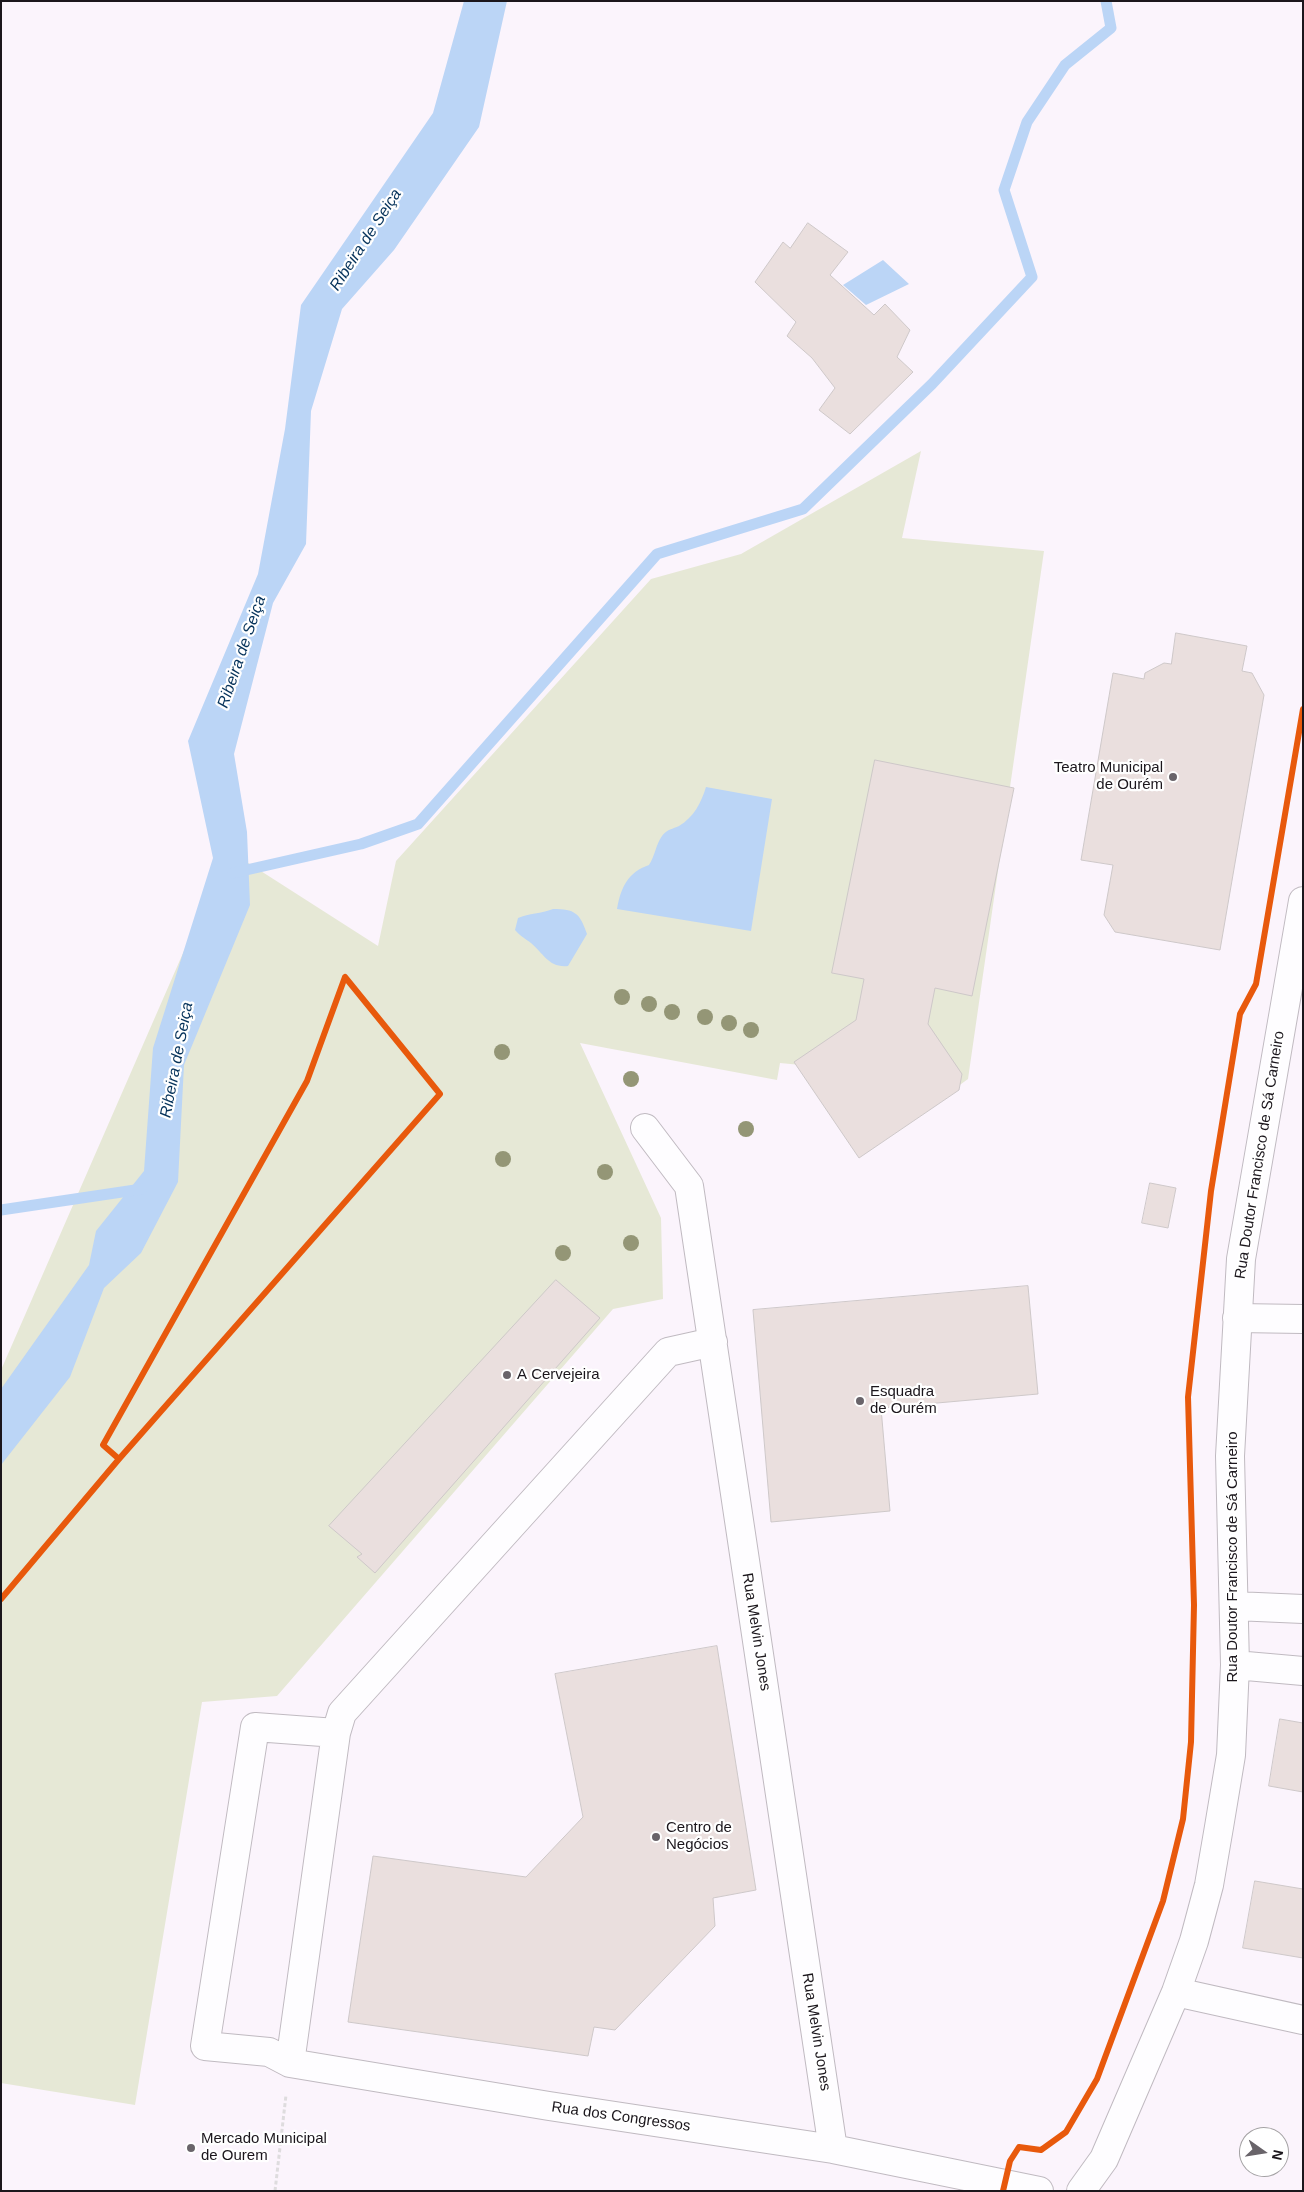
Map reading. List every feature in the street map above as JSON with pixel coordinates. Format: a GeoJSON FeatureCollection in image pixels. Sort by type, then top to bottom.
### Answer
{"type":"FeatureCollection","features":[{"type":"Feature","properties":{"kind":"street","name":"Rua Doutor Francisco de Sá Carneiro"},"geometry":{"type":"LineString","coordinates":[[1081,2191],[1104,2159],[1176,1992],[1194,1941],[1209,1885],[1231,1756],[1235,1665],[1235,1606],[1230,1456],[1241,1259],[1303,901]]}},
{"type":"Feature","properties":{"kind":"street","name":"Rua Melvin Jones"},"geometry":{"type":"LineString","coordinates":[[645,1128],[688,1186],[834,2149]]}},
{"type":"Feature","properties":{"kind":"street"},"geometry":{"type":"LineString","coordinates":[[1237,1318],[1303,1319]]}},
{"type":"Feature","properties":{"kind":"street"},"geometry":{"type":"LineString","coordinates":[[290,2063],[336,1733],[342,1713],[668,1352],[713,1342]]}},
{"type":"Feature","properties":{"kind":"street"},"geometry":{"type":"LineString","coordinates":[[1235,1606],[1303,1609]]}},
{"type":"Feature","properties":{"kind":"street"},"geometry":{"type":"LineString","coordinates":[[1235,1665],[1303,1671]]}},
{"type":"Feature","properties":{"kind":"street","name":"Rua dos Congressos"},"geometry":{"type":"LineString","coordinates":[[336,1733],[255,1727],[205,2046],[269,2052],[290,2063],[549,2106],[834,2149],[1039,2191]]}},
{"type":"Feature","properties":{"kind":"street"},"geometry":{"type":"LineString","coordinates":[[1176,1992],[1303,2020]]}},
{"type":"Feature","properties":{"kind":"path"},"geometry":{"type":"LineString","coordinates":[[275,2191],[290,2063]]}},
{"type":"Feature","properties":{"kind":"green space"},"geometry":{"type":"Polygon","coordinates":[[[921,451],[902,538],[1044,551],[968,1079],[866,1153],[801,1065],[780,1063],[777,1080],[580,1043],[661,1218],[663,1299],[613,1309],[277,1696],[202,1702],[135,2105],[1,2083],[1,1370],[228,850],[378,946],[396,861],[651,579],[741,554],[921,451]]]}},
{"type":"Feature","properties":{"kind":"water","name":"Ribeira de Seiça"},"geometry":{"type":"Polygon","coordinates":[[[464,1],[507,1],[479,127],[394,250],[342,309],[311,411],[306,544],[273,603],[234,754],[247,832],[250,905],[184,1065],[178,1182],[141,1253],[104,1288],[70,1377],[1,1465],[1,1389],[89,1265],[96,1231],[144,1171],[153,1048],[213,858],[188,741],[258,574],[285,429],[301,305],[433,113],[464,1]]]}},
{"type":"Feature","properties":{"kind":"water"},"geometry":{"type":"Polygon","coordinates":[[[883,260],[909,284],[866,305],[843,285],[883,260]]]}},
{"type":"Feature","properties":{"kind":"water"},"geometry":{"type":"Polygon","coordinates":[[[706,787],[772,799],[751,931],[617,909],[623,887],[627,881],[636,872],[649,865],[664,834],[679,826],[693,814],[706,787]]]}},
{"type":"Feature","properties":{"kind":"water"},"geometry":{"type":"Polygon","coordinates":[[[553,909],[572,911],[582,921],[587,934],[568,966],[551,963],[515,930],[518,918],[553,909]]]}},
{"type":"Feature","properties":{"kind":"building"},"geometry":{"type":"Polygon","coordinates":[[[808,223],[848,252],[830,275],[874,315],[885,304],[910,330],[897,357],[913,372],[850,434],[819,410],[835,388],[812,358],[787,336],[796,322],[755,282],[783,242],[790,248],[808,223]]]}},
{"type":"Feature","properties":{"kind":"building","name":"Teatro Municipal de Ourém"},"geometry":{"type":"Polygon","coordinates":[[[1176,633],[1247,646],[1242,671],[1252,673],[1264,695],[1220,950],[1115,932],[1104,915],[1113,865],[1081,860],[1113,673],[1144,679],[1145,673],[1164,663],[1171,664],[1176,633]]]}},
{"type":"Feature","properties":{"kind":"building"},"geometry":{"type":"Polygon","coordinates":[[[875,760],[1014,788],[972,996],[935,988],[928,1024],[962,1074],[959,1090],[859,1158],[794,1062],[856,1020],[864,979],[832,973],[875,760]]]}},
{"type":"Feature","properties":{"kind":"building"},"geometry":{"type":"Polygon","coordinates":[[[1150,1183],[1176,1188],[1168,1228],[1142,1223],[1150,1183]]]}},
{"type":"Feature","properties":{"kind":"building"},"geometry":{"type":"Polygon","coordinates":[[[556,1280],[600,1318],[375,1573],[357,1557],[362,1554],[329,1526],[556,1280]]]}},
{"type":"Feature","properties":{"kind":"building","name":"Esquadra de Ourém"},"geometry":{"type":"Polygon","coordinates":[[[1028,1286],[1038,1394],[881,1408],[890,1511],[771,1522],[753,1310],[1028,1286]]]}},
{"type":"Feature","properties":{"kind":"building","name":"Centro de Negócios"},"geometry":{"type":"Polygon","coordinates":[[[717,1646],[756,1890],[713,1898],[715,1926],[615,2030],[594,2027],[588,2056],[348,2022],[373,1856],[526,1877],[583,1817],[555,1674],[717,1646]]]}},
{"type":"Feature","properties":{"kind":"building"},"geometry":{"type":"Polygon","coordinates":[[[1280,1719],[1303,1723],[1303,1792],[1269,1786],[1280,1719]]]}},
{"type":"Feature","properties":{"kind":"building"},"geometry":{"type":"Polygon","coordinates":[[[1255,1881],[1303,1889],[1303,1958],[1243,1948],[1255,1881]]]}},
{"type":"Feature","properties":{"kind":"waterway"},"geometry":{"type":"LineString","coordinates":[[233,873],[361,844],[418,824],[657,554],[803,509],[932,384],[1032,277],[1004,190],[1027,122],[1065,65],[1111,28],[1106,1]]}},
{"type":"Feature","properties":{"kind":"waterway"},"geometry":{"type":"LineString","coordinates":[[1,1210],[142,1189]]}},
{"type":"Feature","properties":{"kind":"cycle path"},"geometry":{"type":"LineString","coordinates":[[1003,2191],[1010,2161],[1019,2147],[1041,2150],[1066,2132],[1097,2079],[1163,1901],[1183,1819],[1191,1742],[1194,1605],[1188,1397],[1211,1191],[1240,1014],[1256,984],[1303,709]]}},
{"type":"Feature","properties":{"kind":"cycle path"},"geometry":{"type":"LineString","coordinates":[[1,1599],[119,1459],[440,1094],[345,977],[307,1081],[103,1445],[119,1459]]}},
{"type":"Feature","properties":{"kind":"place","name":"Teatro Municipal de Ourém"},"geometry":{"type":"Point","coordinates":[1173,777]}},
{"type":"Feature","properties":{"kind":"place","name":"A Cervejeira"},"geometry":{"type":"Point","coordinates":[507,1375]}},
{"type":"Feature","properties":{"kind":"place","name":"Esquadra de Ourém"},"geometry":{"type":"Point","coordinates":[860,1401]}},
{"type":"Feature","properties":{"kind":"place","name":"Centro de Negócios"},"geometry":{"type":"Point","coordinates":[656,1837]}},
{"type":"Feature","properties":{"kind":"place","name":"Mercado Municipal de Ourem"},"geometry":{"type":"Point","coordinates":[191,2148]}}]}
